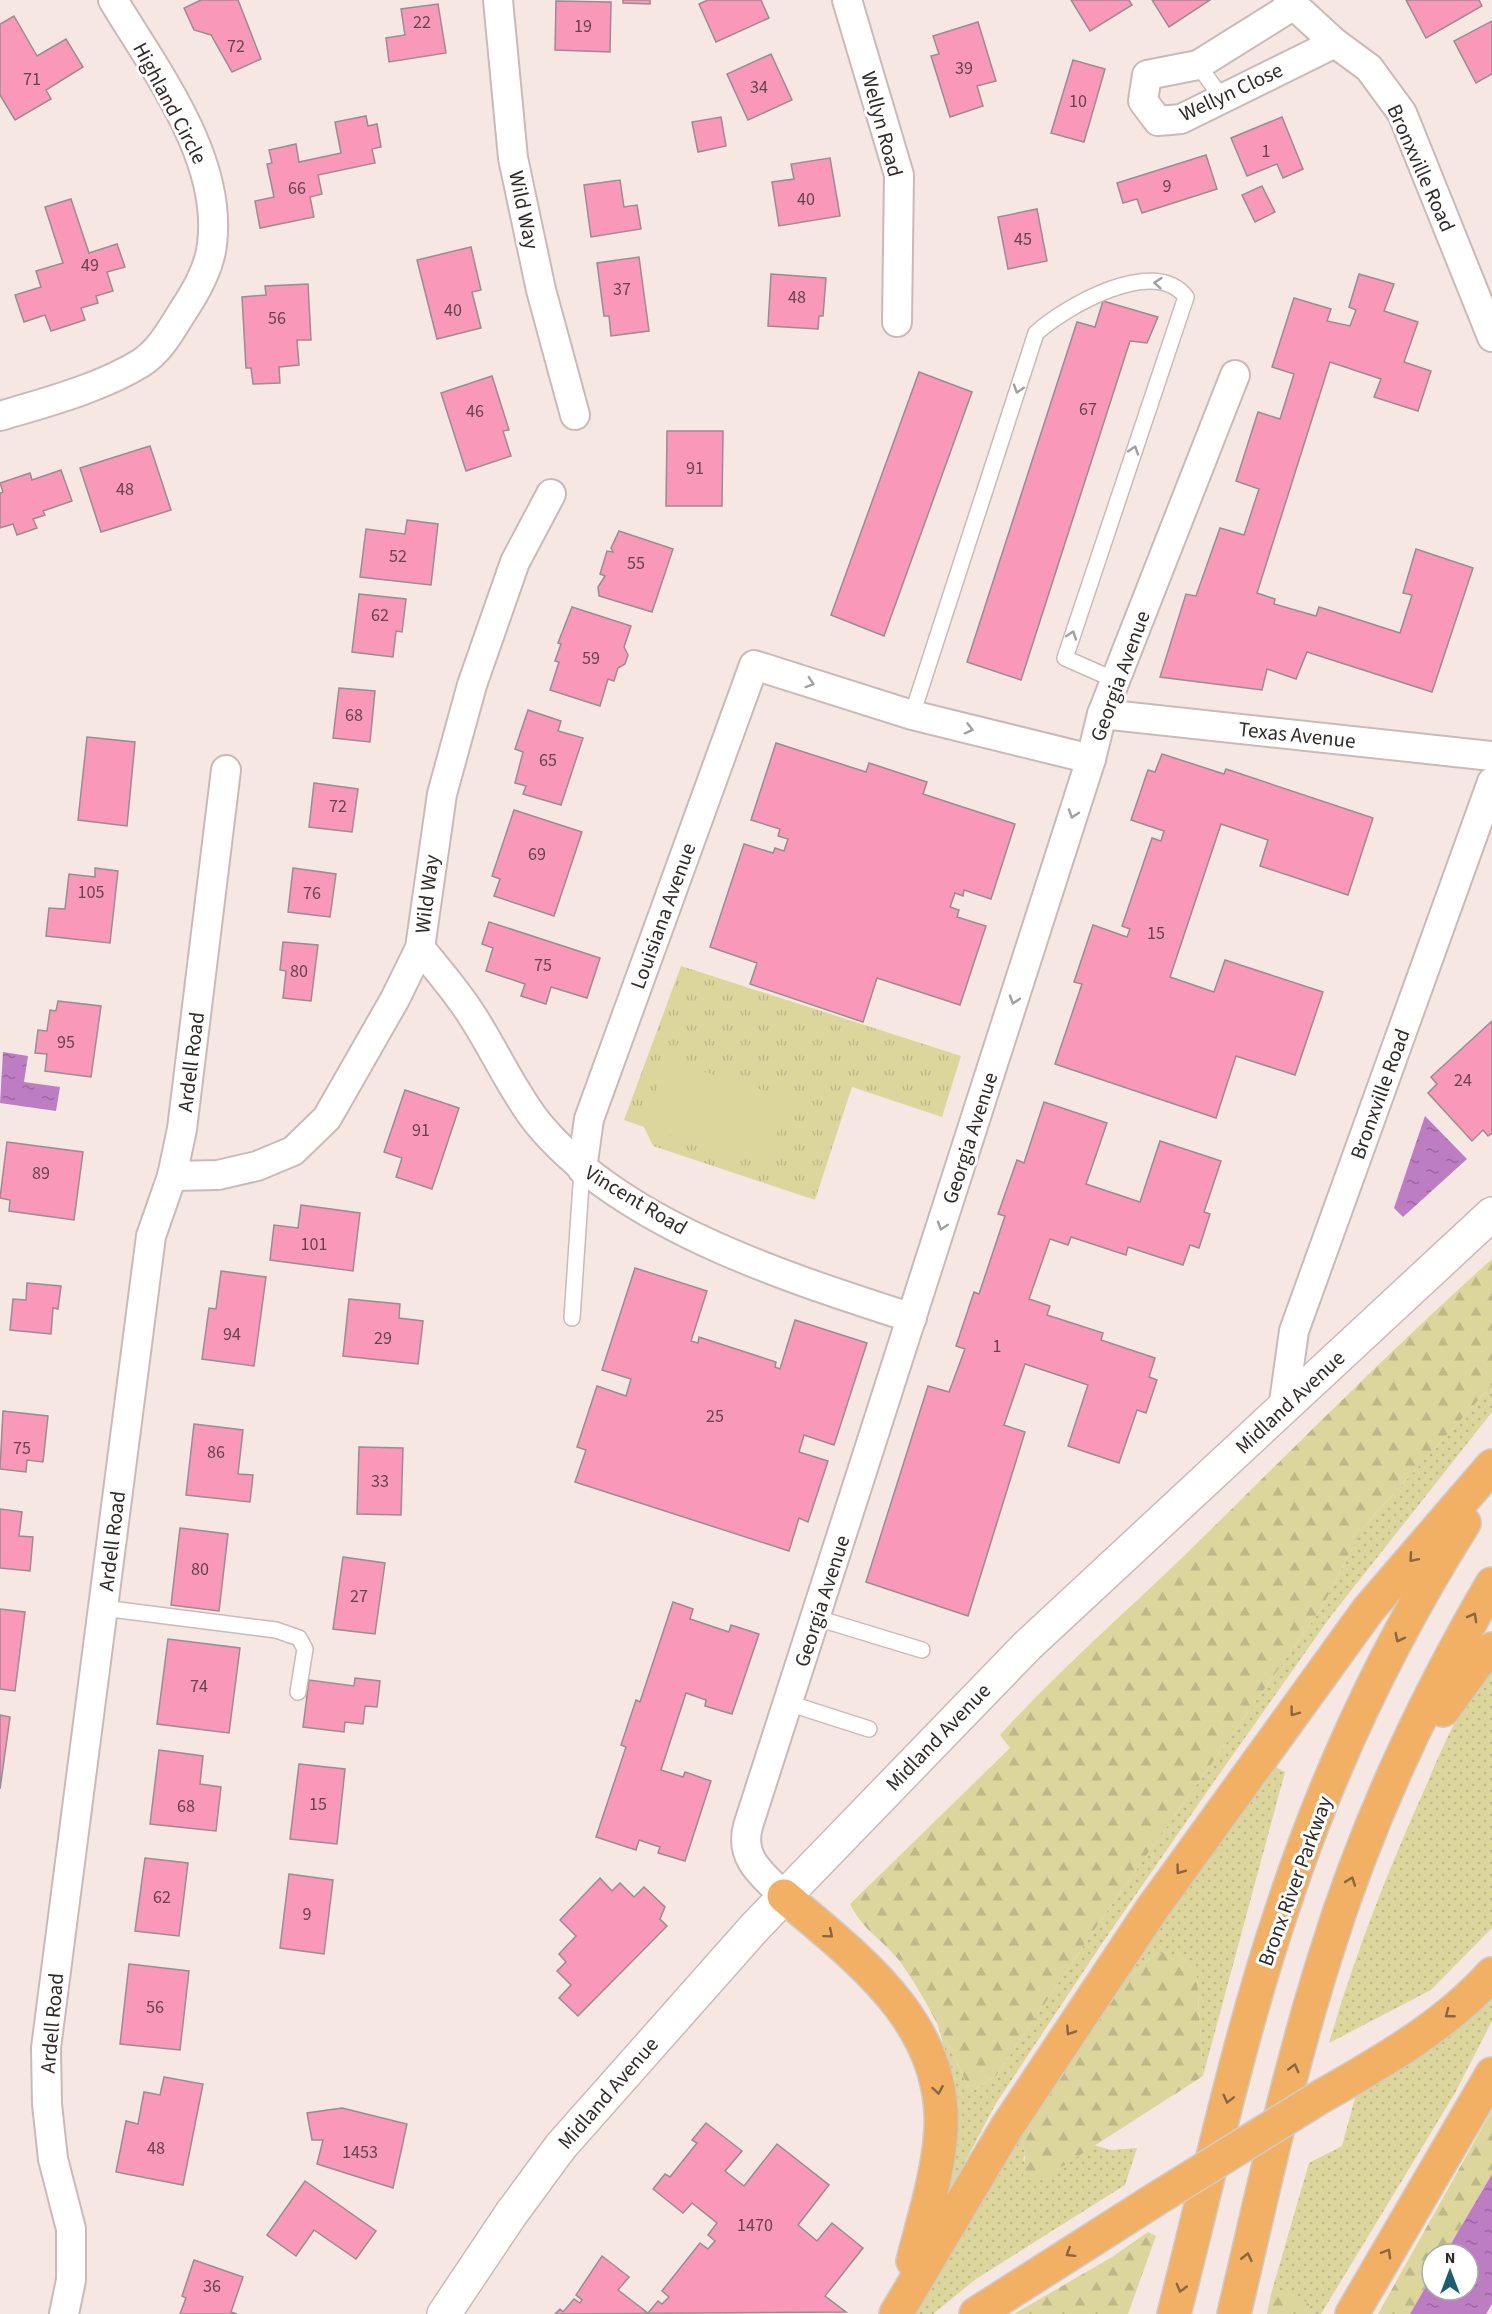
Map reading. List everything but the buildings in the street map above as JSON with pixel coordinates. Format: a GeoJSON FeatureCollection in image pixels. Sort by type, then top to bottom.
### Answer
{"type":"FeatureCollection","features":[{"type":"Feature","properties":{"kind":"highway"},"geometry":{"type":"LineString","coordinates":[[899,2307],[1007,2127],[1152,1909],[1368,1610],[1492,1466]]}},
{"type":"Feature","properties":{"kind":"highway","name":"Bronx River Parkway"},"geometry":{"type":"LineString","coordinates":[[1174,2314],[1252,2010],[1303,1849],[1345,1748],[1400,1635],[1448,1548],[1492,1479]]}},
{"type":"Feature","properties":{"kind":"highway"},"geometry":{"type":"LineString","coordinates":[[1233,2314],[1285,2104],[1322,1968],[1361,1853],[1382,1801],[1432,1696],[1492,1584]]}},
{"type":"Feature","properties":{"kind":"highway"},"geometry":{"type":"LineString","coordinates":[[1382,1801],[1457,1690],[1478,1662],[1492,1649]]}},
{"type":"Feature","properties":{"kind":"highway"},"geometry":{"type":"LineString","coordinates":[[784,1896],[853,1955],[893,1995],[920,2038],[932,2064],[940,2104],[938,2157],[899,2307]]}},
{"type":"Feature","properties":{"kind":"highway"},"geometry":{"type":"LineString","coordinates":[[976,2314],[1433,2026],[1464,2002],[1492,1974]]}},
{"type":"Feature","properties":{"kind":"highway"},"geometry":{"type":"LineString","coordinates":[[1352,2314],[1492,2074]]}},
{"type":"Feature","properties":{"kind":"street","name":"Highland Circle"},"geometry":{"type":"LineString","coordinates":[[0,416],[106,380],[141,363],[160,348],[189,302],[212,245],[211,199],[206,171],[194,141],[113,0]]}},
{"type":"Feature","properties":{"kind":"street","name":"Wild Way"},"geometry":{"type":"LineString","coordinates":[[498,0],[513,158],[541,290],[575,415]]}},
{"type":"Feature","properties":{"kind":"street","name":"Wellyn Road"},"geometry":{"type":"LineString","coordinates":[[847,0],[899,175],[897,322]]}},
{"type":"Feature","properties":{"kind":"street","name":"Bronxville Road"},"geometry":{"type":"LineString","coordinates":[[1291,3],[1335,43],[1369,69],[1402,113],[1492,337]]}},
{"type":"Feature","properties":{"kind":"street","name":"Wellyn Close"},"geometry":{"type":"LineString","coordinates":[[1291,3],[1198,65],[1147,75],[1143,101],[1158,121],[1181,119],[1335,43]]}},
{"type":"Feature","properties":{"kind":"street","name":"Georgia Avenue"},"geometry":{"type":"LineString","coordinates":[[784,1896],[751,1862],[744,1841],[1091,759],[1102,714],[1235,375]]}},
{"type":"Feature","properties":{"kind":"street","name":"Wild Way"},"geometry":{"type":"LineString","coordinates":[[172,1176],[218,1175],[257,1166],[293,1151],[327,1118],[395,999],[420,948],[442,794],[472,685],[515,562],[551,494]]}},
{"type":"Feature","properties":{"kind":"street","name":"Louisiana Avenue"},"geometry":{"type":"LineString","coordinates":[[582,1169],[589,1119],[754,665],[912,715]]}},
{"type":"Feature","properties":{"kind":"street","name":"Texas Avenue"},"geometry":{"type":"LineString","coordinates":[[1102,714],[1492,756]]}},
{"type":"Feature","properties":{"kind":"street"},"geometry":{"type":"LineString","coordinates":[[912,715],[1091,759]]}},
{"type":"Feature","properties":{"kind":"street","name":"Ardell Road"},"geometry":{"type":"LineString","coordinates":[[64,2314],[71,2280],[71,2229],[53,2158],[47,2104],[46,2048],[151,1236],[172,1176],[183,1129],[226,770]]}},
{"type":"Feature","properties":{"kind":"street","name":"Bronxville Road"},"geometry":{"type":"LineString","coordinates":[[1283,1409],[1294,1331],[1492,782]]}},
{"type":"Feature","properties":{"kind":"street","name":"Vincent Road"},"geometry":{"type":"LineString","coordinates":[[420,948],[468,1009],[537,1122],[582,1169],[649,1212],[729,1252],[912,1318]]}},
{"type":"Feature","properties":{"kind":"street","name":"Midland Avenue"},"geometry":{"type":"LineString","coordinates":[[444,2314],[511,2214],[561,2146],[731,1952],[784,1896],[1027,1647],[1492,1214]]}},
{"type":"Feature","properties":{"kind":"lane"},"geometry":{"type":"LineString","coordinates":[[1198,65],[1221,98]]}},
{"type":"Feature","properties":{"kind":"lane"},"geometry":{"type":"LineString","coordinates":[[912,715],[1036,333],[1056,316],[1094,296],[1134,281],[1170,284],[1180,289],[1186,297],[1065,658],[1115,680]]}},
{"type":"Feature","properties":{"kind":"lane"},"geometry":{"type":"LineString","coordinates":[[572,1318],[582,1169]]}},
{"type":"Feature","properties":{"kind":"lane"},"geometry":{"type":"LineString","coordinates":[[103,1608],[276,1630],[299,1638],[305,1649],[298,1692]]}},
{"type":"Feature","properties":{"kind":"lane"},"geometry":{"type":"LineString","coordinates":[[817,1618],[922,1650]]}},
{"type":"Feature","properties":{"kind":"lane"},"geometry":{"type":"LineString","coordinates":[[788,1703],[869,1729]]}},
{"type":"Feature","properties":{"kind":"green space"},"geometry":{"type":"Polygon","coordinates":[[[681,966],[961,1056],[942,1117],[852,1087],[815,1200],[653,1146],[644,1127],[624,1120],[681,966]]]}},
{"type":"Feature","properties":{"kind":"green space"},"geometry":{"type":"Polygon","coordinates":[[[666,1060],[788,1098],[766,1166],[644,1127],[666,1060]]]}},
{"type":"Feature","properties":{"kind":"green space"},"geometry":{"type":"Polygon","coordinates":[[[1492,1259],[1492,1385],[1362,1529],[1321,1609],[1107,1911],[996,2076],[971,2092],[939,2026],[911,1978],[895,1955],[861,1922],[850,1904],[1010,1748],[1000,1735],[1045,1688],[1188,1552],[1376,1367],[1492,1259]]]}},
{"type":"Feature","properties":{"kind":"green space"},"geometry":{"type":"Polygon","coordinates":[[[1492,1385],[1492,1412],[1331,1616],[1101,1945],[995,2105],[952,2187],[946,2184],[955,2140],[955,2102],[949,2065],[937,2022],[971,2092],[996,2076],[1107,1911],[1321,1609],[1362,1529],[1492,1385]]]}},
{"type":"Feature","properties":{"kind":"green space"},"geometry":{"type":"Polygon","coordinates":[[[1492,1671],[1492,1928],[1431,1990],[1329,2043],[1385,1881],[1439,1756],[1462,1710],[1492,1671]]]}},
{"type":"Feature","properties":{"kind":"green space"},"geometry":{"type":"Polygon","coordinates":[[[1274,1766],[1285,1772],[1203,2076],[1197,1977],[1158,1952],[1123,1982],[1174,1903],[1274,1766]]]}},
{"type":"Feature","properties":{"kind":"green space"},"geometry":{"type":"Polygon","coordinates":[[[1158,1952],[1187,1958],[1197,1977],[1203,2076],[1038,2182],[1023,2178],[1025,2155],[1021,2133],[1123,1982],[1158,1952]]]}},
{"type":"Feature","properties":{"kind":"green space"},"geometry":{"type":"Polygon","coordinates":[[[1492,1993],[1492,2021],[1455,2093],[1321,2314],[1311,2314],[1309,2304],[1271,2294],[1309,2163],[1342,2146],[1357,2090],[1492,1993]]]}},
{"type":"Feature","properties":{"kind":"green space"},"geometry":{"type":"Polygon","coordinates":[[[1492,2110],[1492,2174],[1452,2242],[1420,2242],[1420,2297],[1410,2314],[1378,2314],[1492,2110]]]}},
{"type":"Feature","properties":{"kind":"green space"},"geometry":{"type":"Polygon","coordinates":[[[1021,2133],[1025,2155],[1023,2160],[1038,2182],[1094,2145],[1111,2150],[1137,2148],[1125,2185],[976,2279],[933,2314],[915,2314],[1021,2133]]]}},
{"type":"Feature","properties":{"kind":"green space"},"geometry":{"type":"Polygon","coordinates":[[[1148,2232],[1156,2236],[1128,2314],[1014,2314],[1112,2257],[1148,2232]]]}},
{"type":"Feature","properties":{"kind":"green space"},"geometry":{"type":"Polygon","coordinates":[[[1292,2293],[1309,2304],[1311,2314],[1267,2314],[1271,2294],[1292,2293]]]}},
{"type":"Feature","properties":{"kind":"water"},"geometry":{"type":"Polygon","coordinates":[[[3,1052],[28,1056],[24,1082],[60,1087],[56,1111],[0,1103],[3,1052]]]}},
{"type":"Feature","properties":{"kind":"water"},"geometry":{"type":"Polygon","coordinates":[[[1425,1116],[1467,1159],[1403,1217],[1394,1208],[1425,1116]]]}},
{"type":"Feature","properties":{"kind":"water"},"geometry":{"type":"Polygon","coordinates":[[[1492,2174],[1492,2304],[1486,2314],[1410,2314],[1420,2297],[1420,2302],[1480,2302],[1480,2242],[1452,2242],[1492,2174]]]}}]}
